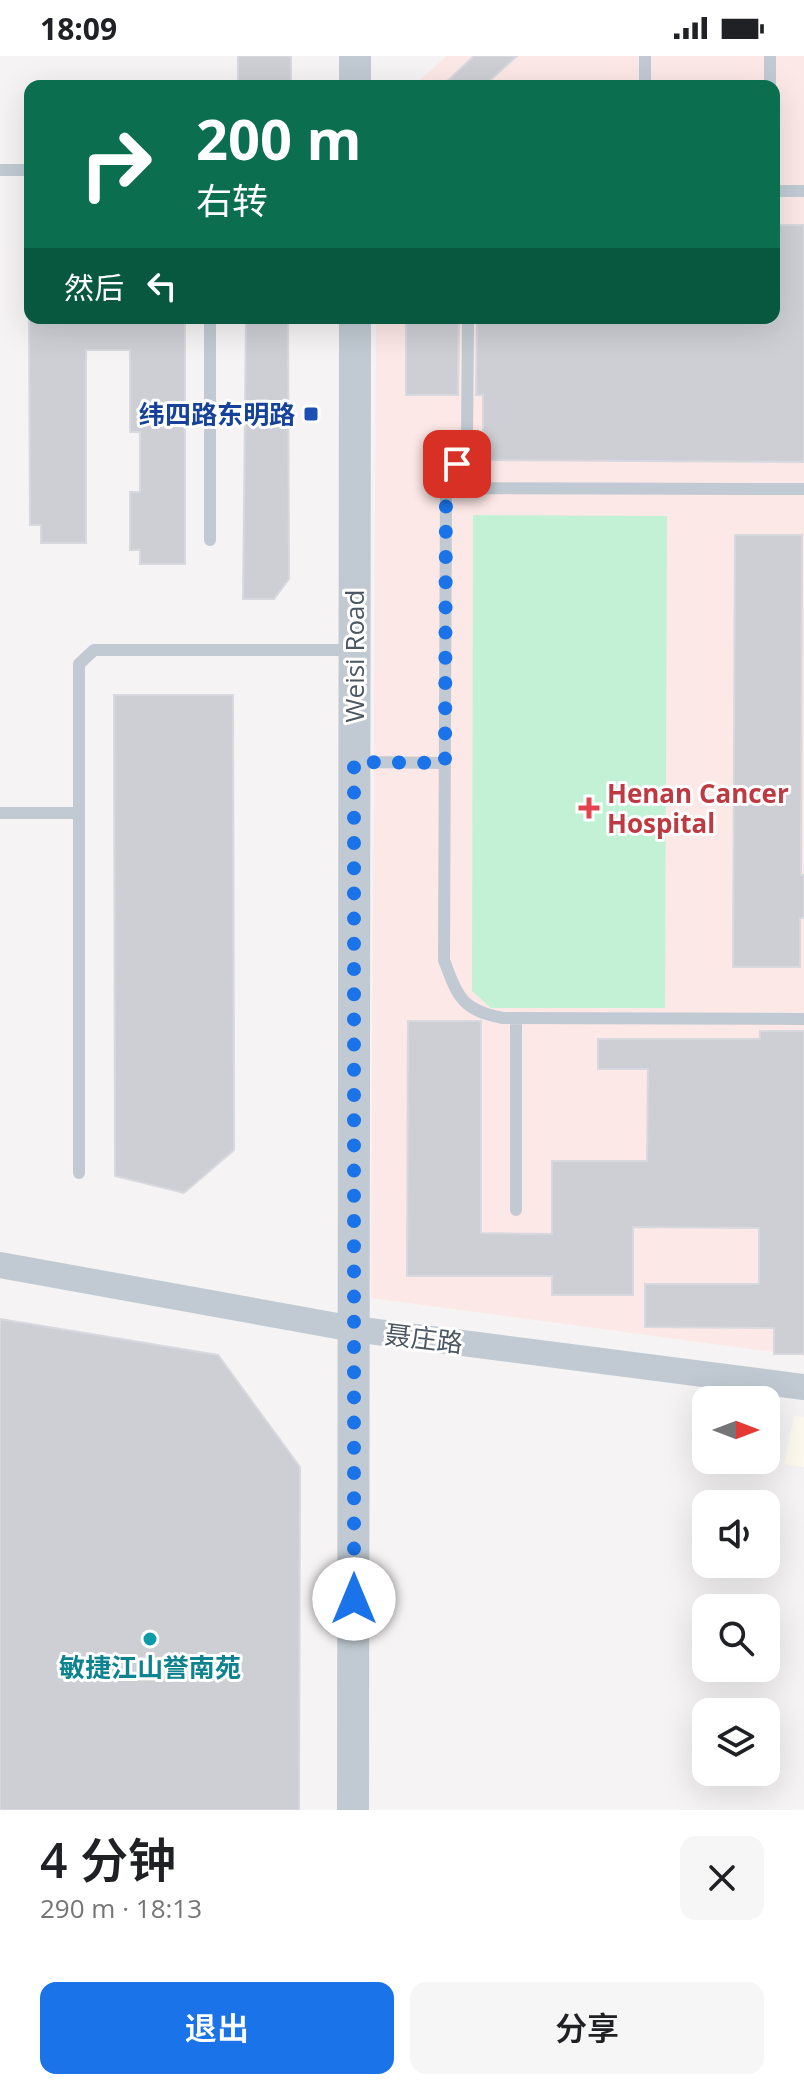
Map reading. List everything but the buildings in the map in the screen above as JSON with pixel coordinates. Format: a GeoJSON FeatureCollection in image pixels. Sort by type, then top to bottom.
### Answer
{"type":"FeatureCollection","features":[{"type":"Feature","properties":{"kind":"street"},"geometry":{"type":"LineString","coordinates":[[355,56],[355,80]]}},
{"type":"Feature","properties":{"kind":"street","name":"Weisi Road"},"geometry":{"type":"LineString","coordinates":[[353,1810],[355,324]]}},
{"type":"Feature","properties":{"kind":"street","name":"聂庄路"},"geometry":{"type":"LineString","coordinates":[[0,1265],[354,1329],[804,1387]]}},
{"type":"Feature","properties":{"kind":"lane"},"geometry":{"type":"LineString","coordinates":[[645,56],[645,80]]}},
{"type":"Feature","properties":{"kind":"lane"},"geometry":{"type":"LineString","coordinates":[[770,56],[770,80]]}},
{"type":"Feature","properties":{"kind":"lane"},"geometry":{"type":"LineString","coordinates":[[0,170],[24,170]]}},
{"type":"Feature","properties":{"kind":"lane"},"geometry":{"type":"LineString","coordinates":[[780,191],[804,191]]}},
{"type":"Feature","properties":{"kind":"lane"},"geometry":{"type":"LineString","coordinates":[[210,324],[210,540]]}},
{"type":"Feature","properties":{"kind":"lane"},"geometry":{"type":"LineString","coordinates":[[468,324],[467,440],[446,488],[444,960],[455,989],[475,1013],[516,1018],[804,1019]]}},
{"type":"Feature","properties":{"kind":"lane"},"geometry":{"type":"LineString","coordinates":[[446,488],[804,489]]}},
{"type":"Feature","properties":{"kind":"lane"},"geometry":{"type":"LineString","coordinates":[[79,1173],[79,664],[94,650],[354,650]]}},
{"type":"Feature","properties":{"kind":"lane"},"geometry":{"type":"LineString","coordinates":[[354,762],[445,763]]}},
{"type":"Feature","properties":{"kind":"lane"},"geometry":{"type":"LineString","coordinates":[[0,813],[79,813]]}},
{"type":"Feature","properties":{"kind":"lane"},"geometry":{"type":"LineString","coordinates":[[516,1018],[516,1210]]}},
{"type":"Feature","properties":{"kind":"shaded area","name":"Henan Cancer Hospital"},"geometry":{"type":"Polygon","coordinates":[[[447,56],[804,56],[804,1356],[371,1298],[376,324],[780,324],[780,80],[420,80],[447,56]]]}},
{"type":"Feature","properties":{"kind":"shaded area"},"geometry":{"type":"Polygon","coordinates":[[[794,1416],[804,1417],[804,1467],[784,1464],[794,1416]]]}},
{"type":"Feature","properties":{"kind":"green space"},"geometry":{"type":"Polygon","coordinates":[[[473,515],[667,516],[665,1008],[491,1008],[472,991],[473,515]]]}},
{"type":"Feature","properties":{"kind":"place","name":"纬四路东明路"},"geometry":{"type":"Point","coordinates":[311,414]}},
{"type":"Feature","properties":{"kind":"place","name":"Henan Cancer Hospital"},"geometry":{"type":"Point","coordinates":[589,808]}},
{"type":"Feature","properties":{"kind":"place","name":"敏捷江山誉南苑"},"geometry":{"type":"Point","coordinates":[150,1639]}},
{"type":"Feature","properties":{"kind":"route"},"geometry":{"type":"LineString","coordinates":[[354,1599],[354,762],[445,763],[446,488],[457,464]]}}]}
